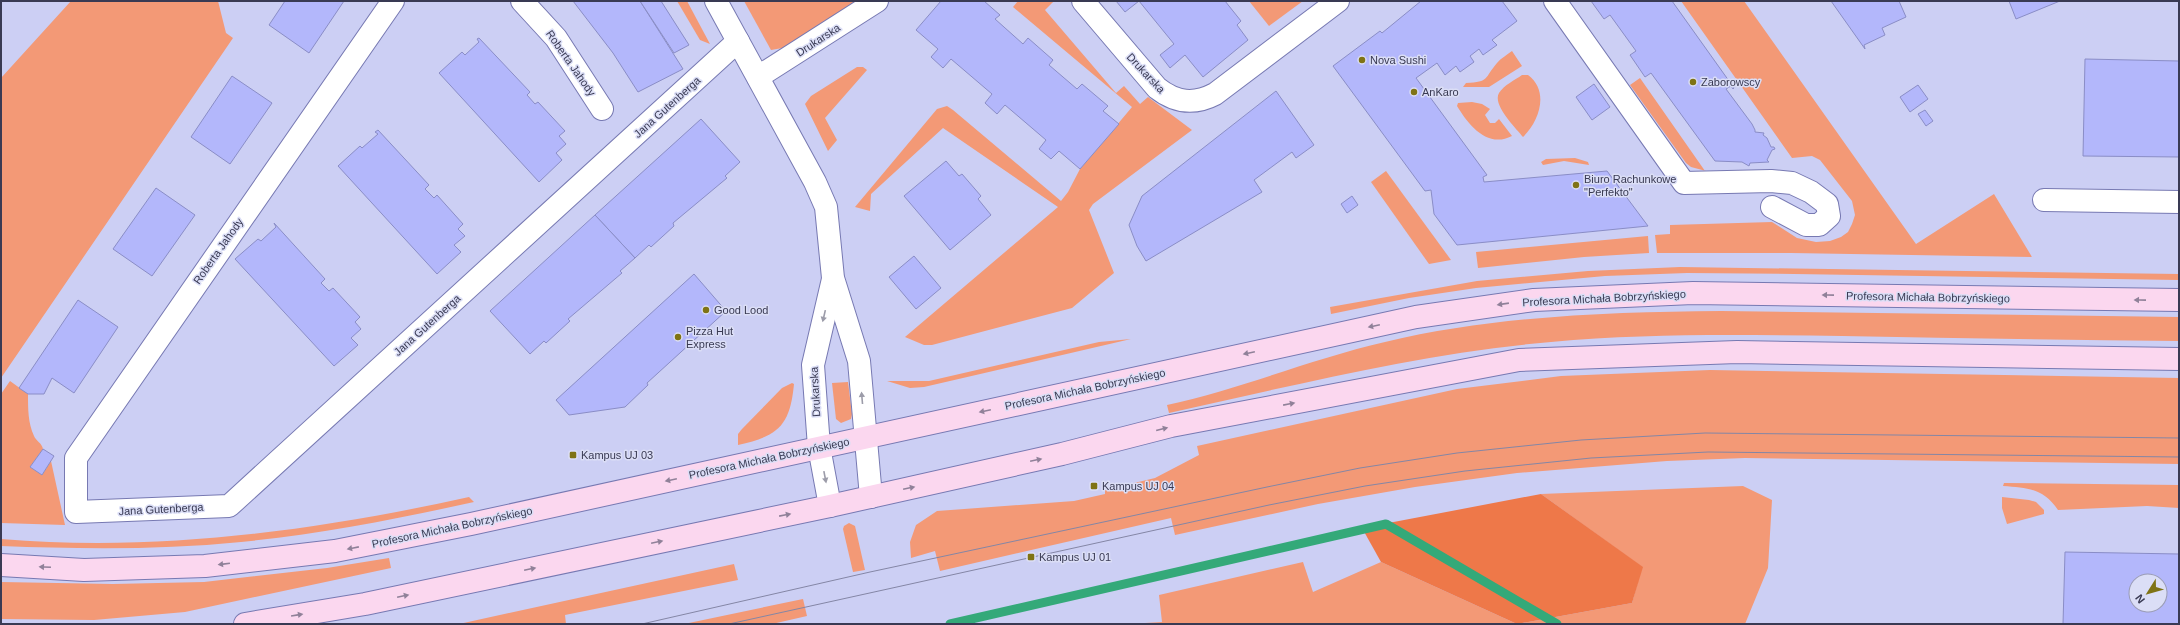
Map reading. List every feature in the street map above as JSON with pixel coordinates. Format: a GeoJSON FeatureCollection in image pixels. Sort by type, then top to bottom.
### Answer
{"type":"FeatureCollection","features":[{"type":"Feature","properties":{"kind":"main road","name":"Profesora Michała Bobrzyńskiego"},"geometry":{"type":"LineString","coordinates":[[1,565],[84,570],[205,566],[335,551],[471,524],[1416,317],[1534,300],[1693,293],[2179,300]]}},
{"type":"Feature","properties":{"kind":"main road"},"geometry":{"type":"LineString","coordinates":[[245,624],[365,604],[830,506],[1062,454],[1171,426],[1519,360],[1737,352],[2179,359]]}},
{"type":"Feature","properties":{"kind":"street","name":"Roberta Jahody"},"geometry":{"type":"LineString","coordinates":[[76,512],[76,458],[393,1]]}},
{"type":"Feature","properties":{"kind":"street","name":"Roberta Jahody"},"geometry":{"type":"LineString","coordinates":[[522,1],[556,38],[602,109]]}},
{"type":"Feature","properties":{"kind":"street","name":"Drukarska"},"geometry":{"type":"LineString","coordinates":[[716,1],[815,182],[826,207],[833,278],[859,361],[871,497]]}},
{"type":"Feature","properties":{"kind":"street","name":"Drukarska"},"geometry":{"type":"LineString","coordinates":[[758,77],[877,1]]}},
{"type":"Feature","properties":{"kind":"street","name":"Drukarska"},"geometry":{"type":"LineString","coordinates":[[1083,1],[1157,88],[1166,95],[1183,102],[1204,99],[1215,94],[1284,40],[1338,1]]}},
{"type":"Feature","properties":{"kind":"street"},"geometry":{"type":"LineString","coordinates":[[1555,1],[1684,183],[1771,181],[1792,183],[1811,192],[1827,204],[1829,216],[1819,225],[1806,225],[1772,207]]}},
{"type":"Feature","properties":{"kind":"street","name":"Jana Gutenberga"},"geometry":{"type":"LineString","coordinates":[[76,512],[229,506],[738,41]]}},
{"type":"Feature","properties":{"kind":"street"},"geometry":{"type":"LineString","coordinates":[[2044,200],[2179,202]]}},
{"type":"Feature","properties":{"kind":"street","name":"Drukarska"},"geometry":{"type":"LineString","coordinates":[[830,506],[819,447],[813,364],[833,278]]}},
{"type":"Feature","properties":{"kind":"shaded area"},"geometry":{"type":"Polygon","coordinates":[[[71,1],[218,1],[226,33],[233,38],[1,378],[1,78],[71,1]]]}},
{"type":"Feature","properties":{"kind":"shaded area"},"geometry":{"type":"Polygon","coordinates":[[[677,1],[687,1],[710,44],[700,40],[677,1]]]}},
{"type":"Feature","properties":{"kind":"shaded area"},"geometry":{"type":"Polygon","coordinates":[[[744,1],[859,1],[788,47],[771,50],[744,1]]]}},
{"type":"Feature","properties":{"kind":"shaded area"},"geometry":{"type":"Polygon","coordinates":[[[1018,1],[1054,1],[1045,10],[1116,93],[1124,86],[1140,104],[1148,97],[1192,130],[1093,204],[1089,210],[1114,273],[1072,308],[932,345],[924,345],[905,337],[1058,207],[943,128],[871,194],[870,211],[855,207],[937,109],[947,106],[953,110],[1061,201],[1068,192],[1080,169],[1132,107],[1013,7],[1018,1]]]}},
{"type":"Feature","properties":{"kind":"shaded area"},"geometry":{"type":"Polygon","coordinates":[[[1249,1],[1303,1],[1269,26],[1249,1]]]}},
{"type":"Feature","properties":{"kind":"shaded area"},"geometry":{"type":"Polygon","coordinates":[[[1681,1],[1744,1],[1916,244],[1994,194],[2032,257],[1791,253],[1657,253],[1655,235],[1670,234],[1670,225],[1772,222],[1797,238],[1816,242],[1830,241],[1841,237],[1848,232],[1855,215],[1852,201],[1820,160],[1812,156],[1792,158],[1681,1]]]}},
{"type":"Feature","properties":{"kind":"shaded area"},"geometry":{"type":"Polygon","coordinates":[[[1512,51],[1522,66],[1489,87],[1463,87],[1466,83],[1479,82],[1486,78],[1499,61],[1512,51]]]}},
{"type":"Feature","properties":{"kind":"shaded area"},"geometry":{"type":"Polygon","coordinates":[[[857,67],[863,67],[867,70],[825,118],[837,140],[828,151],[805,104],[811,96],[857,67]]]}},
{"type":"Feature","properties":{"kind":"shaded area"},"geometry":{"type":"Polygon","coordinates":[[[1522,75],[1528,75],[1535,82],[1539,89],[1540,98],[1540,106],[1534,123],[1523,137],[1502,110],[1498,98],[1499,93],[1504,88],[1522,75]]]}},
{"type":"Feature","properties":{"kind":"shaded area"},"geometry":{"type":"Polygon","coordinates":[[[1640,78],[1705,171],[1691,167],[1686,163],[1630,85],[1640,78]]]}},
{"type":"Feature","properties":{"kind":"shaded area"},"geometry":{"type":"Polygon","coordinates":[[[1472,102],[1482,104],[1490,109],[1485,115],[1490,123],[1495,123],[1499,119],[1512,136],[1503,139],[1494,139],[1479,133],[1457,106],[1458,103],[1472,102]]]}},
{"type":"Feature","properties":{"kind":"shaded area"},"geometry":{"type":"Polygon","coordinates":[[[1575,158],[1588,162],[1589,165],[1564,161],[1543,165],[1541,162],[1546,159],[1575,158]]]}},
{"type":"Feature","properties":{"kind":"shaded area"},"geometry":{"type":"Polygon","coordinates":[[[1386,171],[1451,260],[1429,264],[1371,182],[1386,171]]]}},
{"type":"Feature","properties":{"kind":"shaded area"},"geometry":{"type":"Polygon","coordinates":[[[1648,236],[1649,253],[1584,257],[1478,268],[1476,252],[1648,236]]]}},
{"type":"Feature","properties":{"kind":"shaded area"},"geometry":{"type":"Polygon","coordinates":[[[1680,267],[2179,274],[2179,280],[1687,273],[1605,276],[1476,288],[1409,298],[1331,314],[1330,307],[1477,281],[1588,271],[1680,267]]]}},
{"type":"Feature","properties":{"kind":"shaded area"},"geometry":{"type":"Polygon","coordinates":[[[1721,311],[2179,317],[2179,341],[1733,335],[1587,339],[1503,347],[1407,362],[1312,381],[1169,413],[1167,405],[1222,391],[1357,349],[1426,333],[1468,326],[1552,317],[1594,314],[1721,311]]]}},
{"type":"Feature","properties":{"kind":"shaded area"},"geometry":{"type":"Polygon","coordinates":[[[1131,339],[924,387],[910,388],[887,381],[929,381],[1099,342],[1131,339]]]}},
{"type":"Feature","properties":{"kind":"shaded area"},"geometry":{"type":"Polygon","coordinates":[[[1710,370],[2179,378],[2179,464],[1745,458],[1667,461],[1517,473],[1415,487],[1318,504],[1175,535],[1171,518],[940,571],[935,551],[911,558],[910,542],[916,525],[937,511],[1074,501],[1105,494],[1105,490],[1155,478],[1199,455],[1197,446],[1457,389],[1561,376],[1710,370]]]}},
{"type":"Feature","properties":{"kind":"shaded area"},"geometry":{"type":"Polygon","coordinates":[[[10,381],[28,394],[29,421],[35,438],[43,449],[30,467],[42,475],[51,461],[65,525],[1,523],[1,394],[10,381]]]}},
{"type":"Feature","properties":{"kind":"shaded area"},"geometry":{"type":"Polygon","coordinates":[[[848,382],[852,414],[851,419],[841,423],[836,419],[832,383],[848,382]]]}},
{"type":"Feature","properties":{"kind":"shaded area"},"geometry":{"type":"Polygon","coordinates":[[[792,383],[794,384],[789,410],[780,426],[773,433],[738,445],[738,434],[742,429],[782,388],[792,383]]]}},
{"type":"Feature","properties":{"kind":"shaded area"},"geometry":{"type":"Polygon","coordinates":[[[2004,483],[2179,485],[2179,508],[2147,506],[2058,510],[2047,497],[2041,493],[2034,490],[2003,486],[2004,483]]]}},
{"type":"Feature","properties":{"kind":"shaded area"},"geometry":{"type":"Polygon","coordinates":[[[1743,486],[1772,500],[1768,568],[1745,624],[1517,624],[1632,603],[1642,567],[1541,494],[1743,486]]]}},
{"type":"Feature","properties":{"kind":"shaded area"},"geometry":{"type":"Polygon","coordinates":[[[1541,494],[1643,567],[1632,603],[1517,624],[1381,562],[1362,528],[1541,494]]]}},
{"type":"Feature","properties":{"kind":"shaded area"},"geometry":{"type":"Polygon","coordinates":[[[469,497],[474,502],[358,525],[271,539],[211,545],[121,548],[1,546],[1,539],[119,543],[236,536],[353,520],[469,497]]]}},
{"type":"Feature","properties":{"kind":"shaded area"},"geometry":{"type":"Polygon","coordinates":[[[2002,497],[2036,502],[2044,510],[2044,514],[2007,524],[2002,508],[2002,497]]]}},
{"type":"Feature","properties":{"kind":"shaded area"},"geometry":{"type":"Polygon","coordinates":[[[849,523],[855,526],[865,570],[853,572],[843,529],[844,526],[849,523]]]}},
{"type":"Feature","properties":{"kind":"shaded area"},"geometry":{"type":"Polygon","coordinates":[[[389,558],[391,568],[185,612],[94,620],[1,619],[1,582],[113,584],[204,582],[327,568],[389,558]]]}},
{"type":"Feature","properties":{"kind":"shaded area"},"geometry":{"type":"Polygon","coordinates":[[[1303,562],[1313,592],[1381,562],[1517,624],[1128,624],[1162,622],[1159,595],[1303,562]]]}},
{"type":"Feature","properties":{"kind":"shaded area"},"geometry":{"type":"Polygon","coordinates":[[[734,564],[738,580],[565,615],[566,624],[459,624],[734,564]]]}},
{"type":"Feature","properties":{"kind":"shaded area"},"geometry":{"type":"Polygon","coordinates":[[[803,599],[807,616],[772,624],[684,624],[803,599]]]}},
{"type":"Feature","properties":{"kind":"building"},"geometry":{"type":"Polygon","coordinates":[[[285,1],[344,1],[309,53],[269,25],[285,1]]]}},
{"type":"Feature","properties":{"kind":"building"},"geometry":{"type":"Polygon","coordinates":[[[573,1],[640,1],[683,69],[638,92],[613,53],[573,1]]]}},
{"type":"Feature","properties":{"kind":"building"},"geometry":{"type":"Polygon","coordinates":[[[640,1],[661,1],[689,45],[674,53],[640,1]]]}},
{"type":"Feature","properties":{"kind":"building"},"geometry":{"type":"Polygon","coordinates":[[[941,1],[984,1],[1000,15],[995,19],[1023,44],[1028,38],[1053,60],[1049,65],[1077,89],[1082,84],[1108,106],[1103,111],[1119,124],[1080,169],[1059,151],[1051,159],[1039,149],[1046,140],[1005,105],[997,114],[985,103],[992,94],[951,59],[943,68],[931,57],[938,49],[916,30],[941,1]]]}},
{"type":"Feature","properties":{"kind":"building"},"geometry":{"type":"Polygon","coordinates":[[[1116,1],[1139,1],[1125,12],[1116,1]]]}},
{"type":"Feature","properties":{"kind":"building"},"geometry":{"type":"Polygon","coordinates":[[[1139,1],[1225,1],[1241,21],[1237,25],[1248,40],[1203,77],[1185,55],[1170,68],[1160,55],[1174,44],[1139,1]]]}},
{"type":"Feature","properties":{"kind":"building"},"geometry":{"type":"Polygon","coordinates":[[[1421,1],[1502,1],[1517,21],[1492,40],[1497,45],[1483,55],[1479,49],[1470,56],[1474,62],[1460,72],[1456,66],[1445,75],[1437,63],[1416,78],[1487,175],[1483,177],[1484,182],[1607,171],[1648,226],[1457,245],[1434,214],[1431,190],[1425,191],[1333,66],[1380,31],[1382,33],[1421,1]]]}},
{"type":"Feature","properties":{"kind":"building"},"geometry":{"type":"Polygon","coordinates":[[[1591,1],[1672,1],[1734,88],[1733,89],[1731,86],[1726,89],[1752,124],[1755,132],[1764,133],[1763,135],[1767,138],[1771,147],[1774,147],[1775,149],[1772,150],[1767,160],[1769,162],[1750,163],[1749,166],[1742,162],[1715,161],[1651,73],[1645,77],[1630,55],[1636,51],[1610,15],[1604,19],[1591,1]]]}},
{"type":"Feature","properties":{"kind":"building"},"geometry":{"type":"Polygon","coordinates":[[[1831,1],[1899,1],[1906,17],[1882,28],[1885,35],[1864,45],[1865,49],[1831,1]]]}},
{"type":"Feature","properties":{"kind":"building"},"geometry":{"type":"Polygon","coordinates":[[[2009,1],[2060,1],[2016,19],[2009,1]]]}},
{"type":"Feature","properties":{"kind":"building"},"geometry":{"type":"Polygon","coordinates":[[[479,38],[530,92],[527,95],[535,104],[538,102],[565,131],[559,136],[566,144],[556,153],[562,160],[539,182],[439,73],[462,52],[465,55],[479,42],[477,39],[479,38]]]}},
{"type":"Feature","properties":{"kind":"building"},"geometry":{"type":"Polygon","coordinates":[[[2085,59],[2179,61],[2179,157],[2083,156],[2085,59]]]}},
{"type":"Feature","properties":{"kind":"building"},"geometry":{"type":"Polygon","coordinates":[[[232,76],[272,103],[230,164],[191,137],[232,76]]]}},
{"type":"Feature","properties":{"kind":"building"},"geometry":{"type":"Polygon","coordinates":[[[1594,84],[1610,107],[1592,120],[1576,97],[1594,84]]]}},
{"type":"Feature","properties":{"kind":"building"},"geometry":{"type":"Polygon","coordinates":[[[1918,85],[1928,99],[1910,112],[1900,97],[1918,85]]]}},
{"type":"Feature","properties":{"kind":"building"},"geometry":{"type":"Polygon","coordinates":[[[1276,91],[1314,145],[1296,158],[1292,152],[1254,180],[1262,192],[1146,261],[1137,246],[1129,225],[1142,196],[1276,91]]]}},
{"type":"Feature","properties":{"kind":"building"},"geometry":{"type":"Polygon","coordinates":[[[1925,110],[1933,121],[1926,126],[1918,114],[1925,110]]]}},
{"type":"Feature","properties":{"kind":"building"},"geometry":{"type":"Polygon","coordinates":[[[701,119],[740,162],[725,176],[727,178],[673,223],[674,226],[651,247],[649,245],[635,258],[595,215],[701,119]]]}},
{"type":"Feature","properties":{"kind":"building"},"geometry":{"type":"Polygon","coordinates":[[[378,130],[429,185],[425,189],[434,198],[437,195],[463,224],[458,229],[465,236],[454,245],[461,252],[437,274],[338,166],[360,146],[362,148],[378,134],[375,132],[378,130]]]}},
{"type":"Feature","properties":{"kind":"building"},"geometry":{"type":"Polygon","coordinates":[[[946,161],[959,176],[962,174],[981,196],[978,199],[991,215],[950,250],[904,196],[946,161]]]}},
{"type":"Feature","properties":{"kind":"building"},"geometry":{"type":"Polygon","coordinates":[[[156,188],[195,215],[152,276],[113,249],[156,188]]]}},
{"type":"Feature","properties":{"kind":"building"},"geometry":{"type":"Polygon","coordinates":[[[1352,196],[1358,205],[1347,213],[1341,204],[1352,196]]]}},
{"type":"Feature","properties":{"kind":"building"},"geometry":{"type":"Polygon","coordinates":[[[595,215],[635,258],[620,271],[622,273],[568,319],[570,321],[546,343],[544,341],[530,354],[490,311],[595,215]]]}},
{"type":"Feature","properties":{"kind":"building"},"geometry":{"type":"Polygon","coordinates":[[[274,223],[325,279],[321,283],[329,291],[333,288],[360,317],[355,322],[361,329],[351,338],[358,345],[334,366],[235,259],[258,239],[261,241],[276,227],[274,223]]]}},
{"type":"Feature","properties":{"kind":"building"},"geometry":{"type":"Polygon","coordinates":[[[914,256],[941,288],[916,309],[889,277],[914,256]]]}},
{"type":"Feature","properties":{"kind":"building"},"geometry":{"type":"Polygon","coordinates":[[[694,274],[726,311],[647,383],[648,385],[625,407],[569,415],[556,400],[694,274]]]}},
{"type":"Feature","properties":{"kind":"building"},"geometry":{"type":"Polygon","coordinates":[[[78,300],[118,327],[74,393],[52,378],[44,394],[28,394],[19,388],[78,300]]]}},
{"type":"Feature","properties":{"kind":"building"},"geometry":{"type":"Polygon","coordinates":[[[43,449],[54,456],[42,475],[30,467],[43,449]]]}},
{"type":"Feature","properties":{"kind":"building"},"geometry":{"type":"Polygon","coordinates":[[[2065,552],[2179,554],[2179,624],[2063,624],[2065,552]]]}},
{"type":"Feature","properties":{"kind":"waterway"},"geometry":{"type":"LineString","coordinates":[[950,624],[1386,524],[1557,624]]}},
{"type":"Feature","properties":{"kind":"tram line"},"geometry":{"type":"LineString","coordinates":[[642,624],[870,572],[1267,487],[1360,468],[1457,453],[1581,440],[1705,433],[2179,438]]}},
{"type":"Feature","properties":{"kind":"tram line"},"geometry":{"type":"LineString","coordinates":[[729,624],[1269,505],[1365,486],[1465,471],[1591,458],[1708,452],[2179,457]]}},
{"type":"Feature","properties":{"kind":"place","name":"Nova Sushi"},"geometry":{"type":"Point","coordinates":[1362,60]}},
{"type":"Feature","properties":{"kind":"place","name":"Zaborowscy"},"geometry":{"type":"Point","coordinates":[1693,82]}},
{"type":"Feature","properties":{"kind":"place","name":"AnKaro"},"geometry":{"type":"Point","coordinates":[1414,92]}},
{"type":"Feature","properties":{"kind":"place","name":"Biuro Rachunkowe \"Perfekto\""},"geometry":{"type":"Point","coordinates":[1576,185]}},
{"type":"Feature","properties":{"kind":"place","name":"Good Lood"},"geometry":{"type":"Point","coordinates":[706,310]}},
{"type":"Feature","properties":{"kind":"place","name":"Pizza Hut Express"},"geometry":{"type":"Point","coordinates":[678,337]}},
{"type":"Feature","properties":{"kind":"place","name":"Kampus UJ 03"},"geometry":{"type":"Point","coordinates":[573,455]}},
{"type":"Feature","properties":{"kind":"place","name":"Kampus UJ 04"},"geometry":{"type":"Point","coordinates":[1094,486]}},
{"type":"Feature","properties":{"kind":"place","name":"Kampus UJ 01"},"geometry":{"type":"Point","coordinates":[1031,557]}}]}
